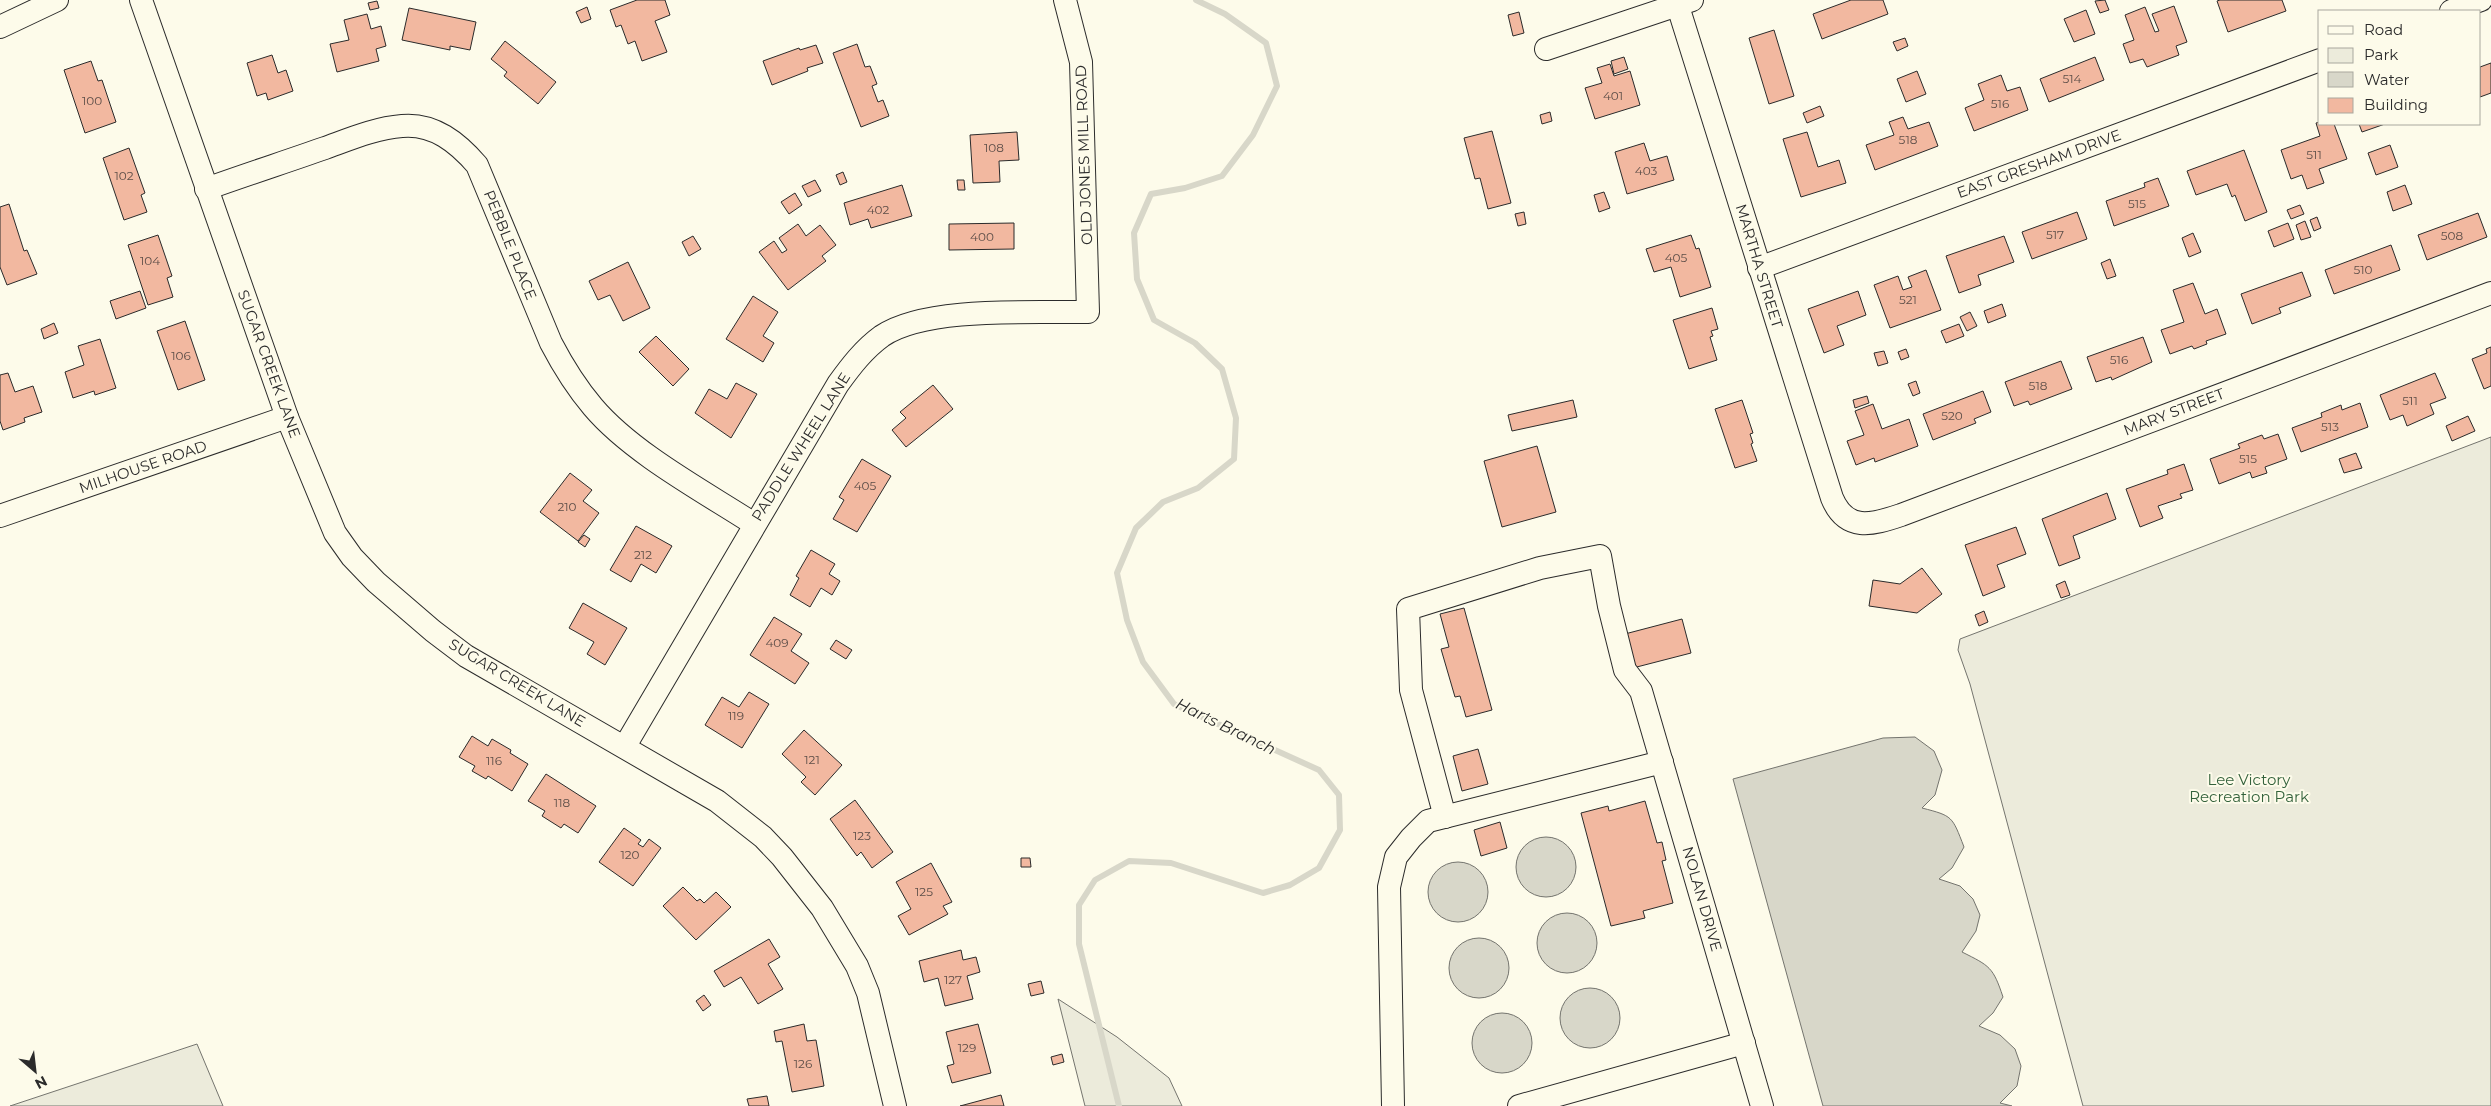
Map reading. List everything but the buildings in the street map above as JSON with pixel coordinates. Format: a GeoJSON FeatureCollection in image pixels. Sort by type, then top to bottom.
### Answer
{"type":"FeatureCollection","features":[{"type":"Feature","properties":{"kind":"street"},"geometry":{"type":"LineString","coordinates":[[0,27],[57,0]]}},
{"type":"Feature","properties":{"kind":"street","name":"SUGAR CREEK LANE"},"geometry":{"type":"LineString","coordinates":[[141,0],[287,417],[335,533],[352,557],[376,582],[433,631],[466,656],[625,746],[731,811],[763,837],[802,880],[842,938],[858,966],[868,993],[895,1106]]}},
{"type":"Feature","properties":{"kind":"street","name":"OLD JONES MILL ROAD"},"geometry":{"type":"LineString","coordinates":[[1065,0],[1082,62],[1088,312]]}},
{"type":"Feature","properties":{"kind":"street"},"geometry":{"type":"LineString","coordinates":[[2453,10],[2481,0]]}},
{"type":"Feature","properties":{"kind":"street"},"geometry":{"type":"LineString","coordinates":[[1546,49],[1682,2]]}},
{"type":"Feature","properties":{"kind":"street","name":"MARTHA STREET"},"geometry":{"type":"LineString","coordinates":[[1682,2],[1759,268],[1832,498],[1839,512],[1855,523]]}},
{"type":"Feature","properties":{"kind":"street","name":"EAST GRESHAM DRIVE"},"geometry":{"type":"LineString","coordinates":[[1759,268],[2318,61]]}},
{"type":"Feature","properties":{"kind":"street","name":"PEBBLE PLACE"},"geometry":{"type":"LineString","coordinates":[[206,189],[369,133],[403,126],[428,129],[447,136],[462,148],[477,165],[551,343],[571,377],[594,408],[642,451],[754,524]]}},
{"type":"Feature","properties":{"kind":"street","name":"MARY STREET"},"geometry":{"type":"LineString","coordinates":[[1855,523],[1870,523],[1901,515],[2491,293]]}},
{"type":"Feature","properties":{"kind":"street","name":"PADDLE WHEEL LANE"},"geometry":{"type":"LineString","coordinates":[[625,746],[838,384],[865,350],[883,336],[903,326],[927,319],[958,315],[1088,312]]}},
{"type":"Feature","properties":{"kind":"street","name":"MILHOUSE ROAD"},"geometry":{"type":"LineString","coordinates":[[0,516],[287,417]]}},
{"type":"Feature","properties":{"kind":"street","name":"NOLAN DRIVE"},"geometry":{"type":"LineString","coordinates":[[1445,817],[1412,690],[1408,609],[1540,568],[1600,556],[1609,606],[1625,670],[1642,691],[1762,1106]]}},
{"type":"Feature","properties":{"kind":"street"},"geometry":{"type":"LineString","coordinates":[[1393,1106],[1389,887],[1396,857],[1428,821],[1662,762]]}},
{"type":"Feature","properties":{"kind":"street"},"geometry":{"type":"LineString","coordinates":[[1519,1106],[1744,1043]]}},
{"type":"Feature","properties":{"kind":"green space","name":"Lee Victory Recreation Park"},"geometry":{"type":"Polygon","coordinates":[[[2491,437],[2491,1106],[2083,1106],[1970,684],[1958,650],[1960,639],[2491,437]]]}},
{"type":"Feature","properties":{"kind":"green space"},"geometry":{"type":"Polygon","coordinates":[[[1058,999],[1117,1037],[1169,1078],[1182,1106],[1085,1106],[1058,999]]]}},
{"type":"Feature","properties":{"kind":"green space"},"geometry":{"type":"Polygon","coordinates":[[[197,1044],[223,1106],[10,1106],[197,1044]]]}},
{"type":"Feature","properties":{"kind":"water"},"geometry":{"type":"Polygon","coordinates":[[[1915,737],[1934,751],[1942,770],[1935,795],[1922,808],[1940,813],[1950,819],[1957,829],[1964,847],[1952,868],[1939,879],[1960,886],[1973,899],[1980,915],[1976,931],[1962,952],[1989,968],[1996,979],[2003,997],[1993,1013],[1979,1026],[2000,1035],[2015,1049],[2021,1066],[2017,1086],[2000,1103],[2012,1106],[1823,1106],[1733,779],[1883,738],[1915,737]]]}},
{"type":"Feature","properties":{"kind":"water"},"geometry":{"type":"Polygon","coordinates":[[[1546,837],[1563,842],[1571,850],[1576,867],[1571,884],[1563,892],[1546,897],[1529,892],[1521,884],[1516,867],[1521,850],[1529,842],[1546,837]]]}},
{"type":"Feature","properties":{"kind":"water"},"geometry":{"type":"Polygon","coordinates":[[[1458,862],[1475,867],[1483,875],[1488,892],[1483,909],[1475,917],[1458,922],[1441,917],[1433,909],[1428,892],[1433,875],[1441,867],[1458,862]]]}},
{"type":"Feature","properties":{"kind":"water"},"geometry":{"type":"Polygon","coordinates":[[[1567,913],[1584,918],[1592,926],[1597,943],[1592,960],[1584,968],[1567,973],[1550,968],[1542,960],[1537,943],[1542,926],[1550,918],[1567,913]]]}},
{"type":"Feature","properties":{"kind":"water"},"geometry":{"type":"Polygon","coordinates":[[[1479,938],[1491,940],[1504,951],[1509,968],[1507,980],[1496,993],[1479,998],[1467,996],[1454,985],[1449,968],[1451,956],[1462,943],[1479,938]]]}},
{"type":"Feature","properties":{"kind":"water"},"geometry":{"type":"Polygon","coordinates":[[[1590,988],[1607,993],[1615,1001],[1620,1018],[1615,1035],[1607,1043],[1590,1048],[1573,1043],[1565,1035],[1560,1018],[1565,1001],[1573,993],[1590,988]]]}},
{"type":"Feature","properties":{"kind":"water"},"geometry":{"type":"Polygon","coordinates":[[[1502,1013],[1519,1018],[1527,1026],[1532,1043],[1527,1060],[1519,1068],[1502,1073],[1485,1068],[1477,1060],[1472,1043],[1477,1026],[1485,1018],[1502,1013]]]}},
{"type":"Feature","properties":{"kind":"waterway","name":"Harts Branch"},"geometry":{"type":"LineString","coordinates":[[1119,1106],[1079,944],[1079,905],[1095,880],[1129,861],[1171,863],[1263,893],[1290,885],[1319,868],[1340,830],[1339,795],[1319,770],[1174,704],[1143,662],[1127,620],[1117,573],[1136,528],[1163,502],[1198,488],[1234,459],[1236,418],[1222,369],[1195,343],[1154,320],[1137,279],[1134,233],[1151,194],[1185,188],[1222,176],[1253,135],[1277,86],[1266,43],[1225,14],[1196,0]]}}]}
